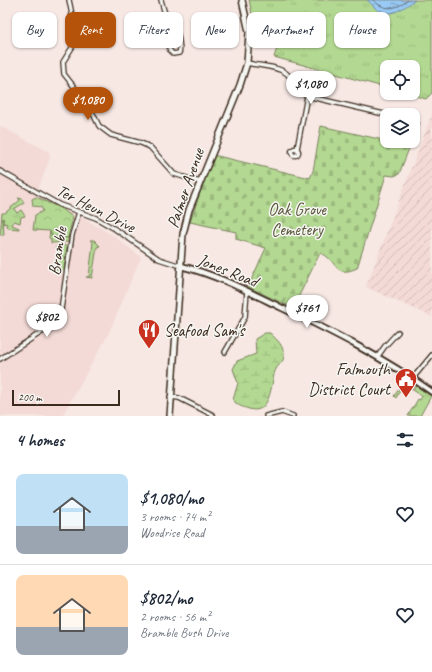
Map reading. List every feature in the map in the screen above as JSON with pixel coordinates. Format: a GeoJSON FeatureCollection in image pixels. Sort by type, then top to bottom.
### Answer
{"type":"FeatureCollection","features":[{"type":"Feature","properties":{"kind":"highway","name":"Palmer Avenue"},"geometry":{"type":"LineString","coordinates":[[170,416],[170,397],[185,223],[200,182],[240,85],[247,63],[249,32],[242,0]]}},
{"type":"Feature","properties":{"kind":"main road","name":"Jones Road"},"geometry":{"type":"LineString","coordinates":[[181,266],[219,277],[378,356],[432,392]]}},
{"type":"Feature","properties":{"kind":"street"},"geometry":{"type":"LineString","coordinates":[[69,0],[76,34],[73,46],[63,62],[64,74],[86,99],[99,126],[111,135],[150,147],[174,174],[200,182]]}},
{"type":"Feature","properties":{"kind":"street"},"geometry":{"type":"LineString","coordinates":[[161,0],[164,12]]}},
{"type":"Feature","properties":{"kind":"street"},"geometry":{"type":"LineString","coordinates":[[165,14],[171,16],[174,21],[181,48],[180,53],[176,55],[170,50],[163,25],[165,14]]}},
{"type":"Feature","properties":{"kind":"street"},"geometry":{"type":"LineString","coordinates":[[247,63],[280,70],[287,74],[299,91],[307,96],[380,113]]}},
{"type":"Feature","properties":{"kind":"street"},"geometry":{"type":"LineString","coordinates":[[297,149],[307,96]]}},
{"type":"Feature","properties":{"kind":"street","name":"Ter Heun Drive"},"geometry":{"type":"LineString","coordinates":[[0,171],[60,205],[115,229],[158,259],[181,266]]}},
{"type":"Feature","properties":{"kind":"street","name":"Bramble"},"geometry":{"type":"LineString","coordinates":[[0,359],[54,323],[61,314],[72,235],[79,212]]}},
{"type":"Feature","properties":{"kind":"street"},"geometry":{"type":"LineString","coordinates":[[225,352],[245,317],[247,291]]}},
{"type":"Feature","properties":{"kind":"street"},"geometry":{"type":"LineString","coordinates":[[378,356],[398,332]]}},
{"type":"Feature","properties":{"kind":"street"},"geometry":{"type":"LineString","coordinates":[[413,378],[432,355]]}},
{"type":"Feature","properties":{"kind":"street"},"geometry":{"type":"LineString","coordinates":[[170,397],[179,398],[213,415]]}},
{"type":"Feature","properties":{"kind":"street"},"geometry":{"type":"LineString","coordinates":[[266,416],[282,412],[293,416]]}},
{"type":"Feature","properties":{"kind":"shaded area"},"geometry":{"type":"Polygon","coordinates":[[[432,114],[432,317],[366,287],[432,114]]]}},
{"type":"Feature","properties":{"kind":"shaded area"},"geometry":{"type":"Polygon","coordinates":[[[0,126],[49,152],[50,158],[36,195],[114,236],[141,257],[108,335],[62,416],[0,416],[0,126]]]}},
{"type":"Feature","properties":{"kind":"green space"},"geometry":{"type":"Polygon","coordinates":[[[249,0],[432,0],[432,93],[426,99],[420,97],[420,60],[380,60],[380,86],[274,57],[277,48],[326,48],[326,12],[252,12],[249,0]]]}},
{"type":"Feature","properties":{"kind":"green space","name":"Oak Grove Cemetery"},"geometry":{"type":"Polygon","coordinates":[[[321,126],[380,139],[380,148],[409,148],[399,174],[394,176],[386,175],[357,268],[349,271],[339,270],[330,259],[320,253],[293,308],[248,287],[266,248],[236,239],[236,232],[190,222],[213,155],[310,178],[313,171],[321,126]]]}},
{"type":"Feature","properties":{"kind":"green space"},"geometry":{"type":"Polygon","coordinates":[[[36,197],[60,208],[73,217],[68,238],[52,236],[50,231],[33,230],[35,215],[43,211],[41,207],[33,206],[32,199],[36,197]]]}},
{"type":"Feature","properties":{"kind":"green space"},"geometry":{"type":"Polygon","coordinates":[[[18,198],[22,199],[24,203],[14,209],[17,213],[21,210],[25,216],[21,217],[20,223],[14,221],[12,225],[19,229],[8,228],[6,223],[4,224],[3,218],[4,235],[0,235],[2,213],[5,213],[20,200],[18,198]]]}},
{"type":"Feature","properties":{"kind":"green space"},"geometry":{"type":"Polygon","coordinates":[[[50,231],[68,238],[69,237],[68,242],[51,243],[51,239],[49,238],[50,231]]]}},
{"type":"Feature","properties":{"kind":"green space"},"geometry":{"type":"Polygon","coordinates":[[[90,240],[94,240],[100,246],[97,247],[92,278],[86,277],[89,277],[93,242],[90,240]]]}},
{"type":"Feature","properties":{"kind":"green space"},"geometry":{"type":"Polygon","coordinates":[[[59,245],[67,246],[64,270],[60,273],[56,273],[59,248],[55,248],[59,245]]]}},
{"type":"Feature","properties":{"kind":"green space"},"geometry":{"type":"Polygon","coordinates":[[[265,333],[270,333],[276,338],[283,350],[284,358],[275,371],[271,390],[266,403],[262,408],[256,410],[249,409],[238,405],[233,400],[238,383],[233,369],[237,361],[256,354],[255,339],[265,333]]]}},
{"type":"Feature","properties":{"kind":"green space"},"geometry":{"type":"Polygon","coordinates":[[[406,379],[415,385],[412,389],[403,384],[396,398],[394,396],[406,379]]]}},
{"type":"Feature","properties":{"kind":"green space"},"geometry":{"type":"Polygon","coordinates":[[[416,386],[431,396],[420,416],[408,416],[418,399],[420,400],[422,396],[413,390],[416,386]]]}},
{"type":"Feature","properties":{"kind":"water"},"geometry":{"type":"Polygon","coordinates":[[[367,0],[415,0],[394,12],[382,12],[367,0]]]}},
{"type":"Feature","properties":{"kind":"place","name":"Seafood Sam's"},"geometry":{"type":"Point","coordinates":[149,350]}},
{"type":"Feature","properties":{"kind":"place","name":"Falmouth District Court"},"geometry":{"type":"Point","coordinates":[406,398]}}]}
